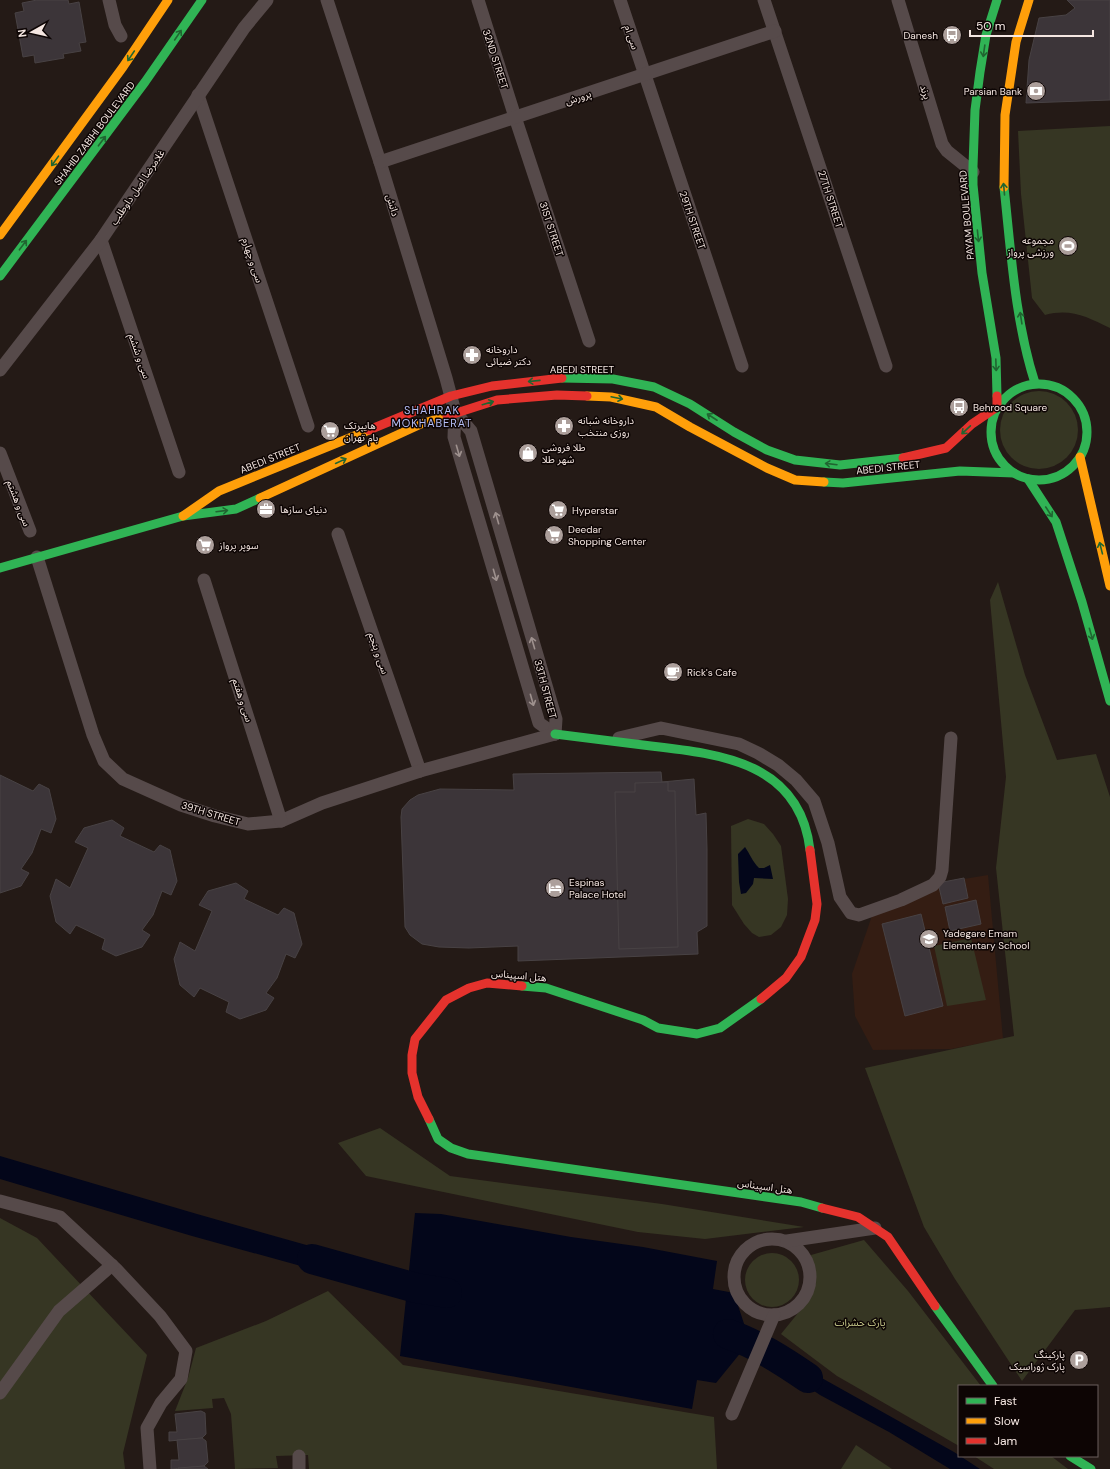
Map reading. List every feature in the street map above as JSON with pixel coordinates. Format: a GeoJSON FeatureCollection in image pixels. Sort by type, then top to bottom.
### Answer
{"type":"FeatureCollection","features":[{"type":"Feature","properties":{"kind":"street"},"geometry":{"type":"LineString","coordinates":[[109,0],[115,25],[121,36]]}},
{"type":"Feature","properties":{"kind":"street","name":"SHAHID ZABIHI BOULEVARD"},"geometry":{"type":"LineString","coordinates":[[0,235],[123,67],[168,0]]}},
{"type":"Feature","properties":{"kind":"street","name":"SHAHID ZABIHI BOULEVARD"},"geometry":{"type":"LineString","coordinates":[[0,276],[145,82],[202,0]]}},
{"type":"Feature","properties":{"kind":"street","name":"غلامرضا اصل داوطلب"},"geometry":{"type":"LineString","coordinates":[[0,370],[101,240],[244,28],[267,0]]}},
{"type":"Feature","properties":{"kind":"street","name":"دانش"},"geometry":{"type":"LineString","coordinates":[[327,0],[380,162],[455,412]]}},
{"type":"Feature","properties":{"kind":"street","name":"32ND STREET"},"geometry":{"type":"LineString","coordinates":[[478,0],[515,117]]}},
{"type":"Feature","properties":{"kind":"street","name":"سی ام"},"geometry":{"type":"LineString","coordinates":[[620,0],[644,74]]}},
{"type":"Feature","properties":{"kind":"street","name":"27TH STREET"},"geometry":{"type":"LineString","coordinates":[[764,0],[886,366]]}},
{"type":"Feature","properties":{"kind":"street","name":"پرند"},"geometry":{"type":"LineString","coordinates":[[898,0],[942,144],[947,151],[973,172]]}},
{"type":"Feature","properties":{"kind":"street","name":"PAYAM BOULEVARD"},"geometry":{"type":"LineString","coordinates":[[997,0],[986,34],[976,105],[973,172],[982,273],[996,358],[997,407]]}},
{"type":"Feature","properties":{"kind":"street"},"geometry":{"type":"LineString","coordinates":[[1029,0],[1016,42],[1005,115],[1004,184],[1013,269],[1026,355],[1035,383]]}},
{"type":"Feature","properties":{"kind":"street","name":"پرورش"},"geometry":{"type":"LineString","coordinates":[[380,162],[775,31]]}},
{"type":"Feature","properties":{"kind":"street","name":"29TH STREET"},"geometry":{"type":"LineString","coordinates":[[644,74],[742,366]]}},
{"type":"Feature","properties":{"kind":"street","name":"سی و چهارم"},"geometry":{"type":"LineString","coordinates":[[198,95],[308,426]]}},
{"type":"Feature","properties":{"kind":"street","name":"31ST STREET"},"geometry":{"type":"LineString","coordinates":[[515,117],[589,342]]}},
{"type":"Feature","properties":{"kind":"street","name":"سی و ششم"},"geometry":{"type":"LineString","coordinates":[[101,240],[179,472]]}},
{"type":"Feature","properties":{"kind":"street","name":"ABEDI STREET"},"geometry":{"type":"LineString","coordinates":[[183,516],[219,490],[451,396],[492,386],[556,378],[613,379],[654,387],[690,404],[734,432],[767,450],[795,460],[840,465],[907,458],[946,448],[972,424],[997,407]]}},
{"type":"Feature","properties":{"kind":"street"},"geometry":{"type":"LineString","coordinates":[[1035,383],[1050,384],[1064,390],[1076,400],[1084,413],[1087,428],[1086,443],[1080,457],[1070,468],[1058,477],[1043,480],[1028,479],[1014,473],[1002,464],[994,451],[990,436],[992,421],[997,407],[1007,395],[1020,387],[1035,383]]}},
{"type":"Feature","properties":{"kind":"street","name":"ABEDI STREET"},"geometry":{"type":"LineString","coordinates":[[0,568],[183,516],[236,509],[421,424],[455,412],[497,400],[556,395],[612,397],[656,407],[767,468],[795,480],[843,483],[960,471],[1014,473]]}},
{"type":"Feature","properties":{"kind":"street","name":"33TH STREET"},"geometry":{"type":"LineString","coordinates":[[455,412],[471,432],[556,719],[555,734]]}},
{"type":"Feature","properties":{"kind":"street","name":"سی و هشتم"},"geometry":{"type":"LineString","coordinates":[[0,453],[30,532]]}},
{"type":"Feature","properties":{"kind":"street"},"geometry":{"type":"LineString","coordinates":[[1080,457],[1110,586]]}},
{"type":"Feature","properties":{"kind":"street"},"geometry":{"type":"LineString","coordinates":[[1028,479],[1056,522],[1082,602],[1110,701]]}},
{"type":"Feature","properties":{"kind":"street","name":"سی و پنجم"},"geometry":{"type":"LineString","coordinates":[[338,534],[420,771]]}},
{"type":"Feature","properties":{"kind":"street","name":"39TH STREET"},"geometry":{"type":"LineString","coordinates":[[38,557],[93,735],[104,762],[123,779],[181,805],[215,816],[248,824],[281,821],[322,803],[420,771],[555,734]]}},
{"type":"Feature","properties":{"kind":"street","name":"سی و هفتم"},"geometry":{"type":"LineString","coordinates":[[204,580],[281,821]]}},
{"type":"Feature","properties":{"kind":"street"},"geometry":{"type":"LineString","coordinates":[[610,740],[661,728],[739,744],[778,764],[796,780],[814,801],[828,842],[840,897],[852,913],[859,915],[901,900],[933,885],[940,878],[942,870],[951,738]]}},
{"type":"Feature","properties":{"kind":"street","name":"هتل اسپیناس"},"geometry":{"type":"LineString","coordinates":[[555,734],[696,751],[735,760],[759,770],[776,782],[788,793],[799,811],[810,846],[817,904],[811,935],[802,957],[786,978],[754,1004],[720,1028],[697,1034],[658,1028],[643,1020],[546,988],[487,983],[468,988],[446,1000],[415,1038],[412,1055],[412,1073],[418,1097],[438,1139],[451,1148],[468,1154],[802,1202],[858,1217],[888,1237],[940,1314],[992,1385]]}},
{"type":"Feature","properties":{"kind":"street"},"geometry":{"type":"LineString","coordinates":[[0,1201],[60,1218],[112,1265],[160,1316],[186,1351],[181,1379],[161,1403],[147,1428],[150,1469]]}},
{"type":"Feature","properties":{"kind":"street"},"geometry":{"type":"LineString","coordinates":[[787,1242],[875,1228]]}},
{"type":"Feature","properties":{"kind":"street"},"geometry":{"type":"LineString","coordinates":[[775,1238],[798,1248],[806,1258],[810,1270],[810,1283],[806,1295],[798,1305],[787,1312],[774,1315],[761,1313],[750,1308],[742,1299],[736,1288],[734,1276],[737,1264],[743,1253],[752,1244],[775,1238]]}},
{"type":"Feature","properties":{"kind":"street"},"geometry":{"type":"LineString","coordinates":[[0,1393],[58,1311],[112,1265]]}},
{"type":"Feature","properties":{"kind":"street"},"geometry":{"type":"LineString","coordinates":[[732,1414],[774,1315]]}},
{"type":"Feature","properties":{"kind":"street"},"geometry":{"type":"LineString","coordinates":[[1072,1457],[1091,1469]]}},
{"type":"Feature","properties":{"kind":"shaded area","name":"Yadegare Emam Elementary School"},"geometry":{"type":"Polygon","coordinates":[[[988,875],[1003,1039],[951,1049],[873,1050],[855,1016],[852,974],[876,904],[928,885],[988,875]]]}},
{"type":"Feature","properties":{"kind":"green space","name":"مجموعه ورزشی پرواز"},"geometry":{"type":"Polygon","coordinates":[[[1110,126],[1110,328],[1086,317],[1071,313],[1054,313],[1045,315],[1032,298],[1021,194],[1018,131],[1110,126]]]}},
{"type":"Feature","properties":{"kind":"green space"},"geometry":{"type":"Polygon","coordinates":[[[1039,391],[1054,394],[1067,402],[1075,415],[1078,430],[1075,445],[1067,458],[1054,466],[1039,469],[1024,466],[1011,458],[1003,445],[1000,430],[1003,415],[1011,402],[1024,394],[1039,391]]]}},
{"type":"Feature","properties":{"kind":"green space"},"geometry":{"type":"Polygon","coordinates":[[[998,582],[1025,675],[1057,760],[1096,754],[1110,797],[1110,1307],[1075,1310],[1022,1381],[955,1279],[924,1227],[865,1068],[1014,1036],[996,868],[1006,777],[990,600],[998,582]]]}},
{"type":"Feature","properties":{"kind":"green space"},"geometry":{"type":"Polygon","coordinates":[[[748,819],[764,824],[781,846],[788,899],[787,915],[781,927],[771,935],[759,937],[752,933],[744,924],[732,905],[731,826],[748,819]]]}},
{"type":"Feature","properties":{"kind":"green space"},"geometry":{"type":"Polygon","coordinates":[[[971,938],[986,1000],[947,1006],[934,946],[971,938]]]}},
{"type":"Feature","properties":{"kind":"green space"},"geometry":{"type":"Polygon","coordinates":[[[380,1128],[450,1176],[662,1204],[804,1227],[705,1239],[638,1232],[366,1176],[338,1143],[380,1128]]]}},
{"type":"Feature","properties":{"kind":"green space"},"geometry":{"type":"Polygon","coordinates":[[[0,1218],[37,1238],[147,1355],[123,1453],[125,1469],[0,1469],[0,1218]]]}},
{"type":"Feature","properties":{"kind":"green space","name":"پارک حشرات"},"geometry":{"type":"Polygon","coordinates":[[[864,1240],[908,1291],[980,1385],[958,1385],[958,1445],[837,1376],[781,1334],[807,1302],[816,1283],[811,1255],[864,1240]]]}},
{"type":"Feature","properties":{"kind":"green space"},"geometry":{"type":"Polygon","coordinates":[[[767,1253],[777,1253],[787,1257],[795,1265],[799,1275],[799,1285],[795,1295],[787,1303],[777,1307],[767,1307],[757,1303],[749,1295],[745,1285],[745,1275],[749,1265],[757,1257],[767,1253]]]}},
{"type":"Feature","properties":{"kind":"green space"},"geometry":{"type":"Polygon","coordinates":[[[328,1291],[403,1365],[714,1417],[717,1469],[309,1469],[308,1455],[276,1456],[278,1468],[235,1469],[231,1414],[224,1398],[212,1399],[213,1408],[175,1411],[188,1378],[196,1348],[266,1321],[328,1291]]]}},
{"type":"Feature","properties":{"kind":"green space"},"geometry":{"type":"Polygon","coordinates":[[[856,1445],[892,1469],[841,1469],[856,1445]]]}},
{"type":"Feature","properties":{"kind":"green space"},"geometry":{"type":"Polygon","coordinates":[[[976,1457],[1052,1457],[1068,1469],[994,1469],[976,1457]]]}},
{"type":"Feature","properties":{"kind":"water"},"geometry":{"type":"Polygon","coordinates":[[[745,847],[759,868],[764,868],[770,865],[773,879],[754,878],[753,884],[746,893],[741,894],[738,854],[745,847]]]}},
{"type":"Feature","properties":{"kind":"water"},"geometry":{"type":"Polygon","coordinates":[[[0,1156],[197,1214],[354,1257],[348,1279],[192,1236],[0,1179],[0,1156]]]}},
{"type":"Feature","properties":{"kind":"water"},"geometry":{"type":"Polygon","coordinates":[[[415,1213],[441,1214],[571,1237],[643,1247],[717,1261],[713,1289],[734,1293],[747,1333],[758,1336],[754,1354],[742,1351],[716,1383],[697,1380],[692,1409],[400,1356],[415,1213]]]}},
{"type":"Feature","properties":{"kind":"water"},"geometry":{"type":"Polygon","coordinates":[[[779,1347],[811,1372],[954,1452],[958,1455],[958,1457],[962,1457],[980,1469],[950,1469],[889,1432],[820,1395],[770,1361],[779,1347]]]}},
{"type":"Feature","properties":{"kind":"building"},"geometry":{"type":"Polygon","coordinates":[[[37,0],[68,0],[69,4],[79,2],[86,42],[79,43],[81,51],[63,54],[64,58],[35,63],[34,55],[23,57],[15,13],[24,11],[22,3],[37,0]]]}},
{"type":"Feature","properties":{"kind":"building"},"geometry":{"type":"Polygon","coordinates":[[[1067,0],[1110,0],[1110,100],[1026,103],[1029,60],[1039,18],[1066,15],[1075,8],[1067,0]]]}},
{"type":"Feature","properties":{"kind":"building","name":"Espinas Palace Hotel"},"geometry":{"type":"Polygon","coordinates":[[[661,772],[662,782],[694,779],[696,815],[706,813],[707,926],[697,932],[698,954],[518,961],[518,946],[469,948],[439,947],[422,944],[410,935],[405,927],[401,817],[402,809],[410,800],[418,795],[440,789],[514,790],[513,774],[661,772]]]}},
{"type":"Feature","properties":{"kind":"building"},"geometry":{"type":"Polygon","coordinates":[[[0,775],[33,791],[39,784],[49,789],[56,819],[51,833],[41,829],[32,853],[21,869],[29,873],[21,886],[0,893],[0,775]]]}},
{"type":"Feature","properties":{"kind":"building"},"geometry":{"type":"Polygon","coordinates":[[[668,782],[668,791],[675,791],[678,947],[619,949],[615,792],[635,792],[635,783],[668,782]]]}},
{"type":"Feature","properties":{"kind":"building"},"geometry":{"type":"Polygon","coordinates":[[[112,820],[124,828],[120,836],[154,852],[160,845],[170,850],[177,881],[171,895],[162,891],[153,915],[142,930],[150,935],[142,947],[116,956],[102,949],[105,939],[76,925],[70,934],[56,922],[50,896],[56,879],[70,888],[88,848],[75,842],[84,828],[112,820]]]}},
{"type":"Feature","properties":{"kind":"building"},"geometry":{"type":"Polygon","coordinates":[[[964,878],[968,898],[943,904],[938,883],[964,878]]]}},
{"type":"Feature","properties":{"kind":"building"},"geometry":{"type":"Polygon","coordinates":[[[236,883],[248,891],[244,899],[278,915],[284,908],[294,913],[302,944],[295,958],[286,954],[277,978],[266,993],[274,998],[266,1010],[240,1019],[226,1012],[229,1002],[200,988],[194,997],[180,985],[174,959],[180,942],[195,951],[212,911],[199,905],[208,891],[236,883]]]}},
{"type":"Feature","properties":{"kind":"building"},"geometry":{"type":"Polygon","coordinates":[[[976,900],[981,924],[950,931],[945,907],[976,900]]]}},
{"type":"Feature","properties":{"kind":"building"},"geometry":{"type":"Polygon","coordinates":[[[921,914],[943,1006],[905,1016],[882,924],[921,914]]]}},
{"type":"Feature","properties":{"kind":"building"},"geometry":{"type":"Polygon","coordinates":[[[201,1411],[205,1413],[206,1434],[202,1438],[169,1441],[169,1432],[177,1432],[175,1414],[201,1411]]]}},
{"type":"Feature","properties":{"kind":"building"},"geometry":{"type":"Polygon","coordinates":[[[202,1438],[206,1441],[208,1462],[204,1466],[171,1469],[171,1460],[179,1460],[177,1440],[202,1438]]]}},
{"type":"Feature","properties":{"kind":"building"},"geometry":{"type":"Polygon","coordinates":[[[204,1466],[208,1469],[178,1468],[204,1466]]]}},
{"type":"Feature","properties":{"kind":"waterway"},"geometry":{"type":"LineString","coordinates":[[312,1259],[416,1288],[447,1293]]}},
{"type":"Feature","properties":{"kind":"waterway"},"geometry":{"type":"LineString","coordinates":[[728,1334],[759,1348],[808,1378]]}},
{"type":"Feature","properties":{"kind":"traffic: fast"},"geometry":{"type":"LineString","coordinates":[[0,276],[145,82],[202,0]]}},
{"type":"Feature","properties":{"kind":"traffic: fast"},"geometry":{"type":"LineString","coordinates":[[997,0],[986,35],[975,110],[973,185],[982,273],[996,358],[997,396]]}},
{"type":"Feature","properties":{"kind":"traffic: fast"},"geometry":{"type":"LineString","coordinates":[[1004,187],[1018,311],[1028,359],[1035,383]]}},
{"type":"Feature","properties":{"kind":"traffic: fast"},"geometry":{"type":"LineString","coordinates":[[562,378],[613,379],[654,387],[690,404],[734,432],[767,450],[795,460],[840,465],[903,458]]}},
{"type":"Feature","properties":{"kind":"traffic: fast"},"geometry":{"type":"LineString","coordinates":[[1039,384],[1057,387],[1073,398],[1084,414],[1087,432],[1084,450],[1073,466],[1057,477],[1039,480],[1021,477],[1005,466],[994,450],[991,432],[994,414],[1005,398],[1021,387],[1039,384]]}},
{"type":"Feature","properties":{"kind":"traffic: fast"},"geometry":{"type":"LineString","coordinates":[[824,482],[843,483],[960,471],[1014,473]]}},
{"type":"Feature","properties":{"kind":"traffic: fast"},"geometry":{"type":"LineString","coordinates":[[1028,479],[1056,522],[1082,602],[1110,701]]}},
{"type":"Feature","properties":{"kind":"traffic: fast"},"geometry":{"type":"LineString","coordinates":[[0,568],[183,516],[236,509],[260,498]]}},
{"type":"Feature","properties":{"kind":"traffic: fast"},"geometry":{"type":"LineString","coordinates":[[555,734],[704,753],[730,759],[753,768],[774,781],[791,798],[803,821],[810,850]]}},
{"type":"Feature","properties":{"kind":"traffic: fast"},"geometry":{"type":"LineString","coordinates":[[522,986],[546,988],[643,1020],[658,1028],[697,1034],[720,1028],[761,999]]}},
{"type":"Feature","properties":{"kind":"traffic: fast"},"geometry":{"type":"LineString","coordinates":[[429,1119],[438,1139],[451,1148],[468,1154],[801,1202],[822,1208]]}},
{"type":"Feature","properties":{"kind":"traffic: fast"},"geometry":{"type":"LineString","coordinates":[[935,1306],[992,1385]]}},
{"type":"Feature","properties":{"kind":"traffic: fast"},"geometry":{"type":"LineString","coordinates":[[1072,1457],[1091,1469]]}},
{"type":"Feature","properties":{"kind":"traffic: slow"},"geometry":{"type":"LineString","coordinates":[[0,235],[123,67],[168,0]]}},
{"type":"Feature","properties":{"kind":"traffic: slow"},"geometry":{"type":"LineString","coordinates":[[1004,187],[1005,115],[1016,42],[1029,0]]}},
{"type":"Feature","properties":{"kind":"traffic: slow"},"geometry":{"type":"LineString","coordinates":[[587,396],[611,397],[656,407],[767,468],[795,480],[824,482]]}},
{"type":"Feature","properties":{"kind":"traffic: slow"},"geometry":{"type":"LineString","coordinates":[[260,498],[421,424],[447,416]]}},
{"type":"Feature","properties":{"kind":"traffic: slow"},"geometry":{"type":"LineString","coordinates":[[183,516],[219,491],[369,430]]}},
{"type":"Feature","properties":{"kind":"traffic: slow"},"geometry":{"type":"LineString","coordinates":[[1080,457],[1110,586]]}},
{"type":"Feature","properties":{"kind":"traffic: jam"},"geometry":{"type":"LineString","coordinates":[[369,430],[451,396],[492,386],[562,378]]}},
{"type":"Feature","properties":{"kind":"traffic: jam"},"geometry":{"type":"LineString","coordinates":[[447,416],[497,400],[557,395],[587,396]]}},
{"type":"Feature","properties":{"kind":"traffic: jam"},"geometry":{"type":"LineString","coordinates":[[903,458],[946,448],[972,424],[997,407],[997,396]]}},
{"type":"Feature","properties":{"kind":"traffic: jam"},"geometry":{"type":"LineString","coordinates":[[761,999],[786,978],[801,957],[815,920],[817,904],[810,850]]}},
{"type":"Feature","properties":{"kind":"traffic: jam"},"geometry":{"type":"LineString","coordinates":[[429,1119],[418,1097],[412,1073],[412,1055],[415,1039],[446,1000],[469,988],[487,983],[522,986]]}},
{"type":"Feature","properties":{"kind":"traffic: jam"},"geometry":{"type":"LineString","coordinates":[[822,1208],[858,1217],[888,1237],[935,1306]]}},
{"type":"Feature","properties":{"kind":"place","name":"Danesh"},"geometry":{"type":"Point","coordinates":[952,35]}},
{"type":"Feature","properties":{"kind":"place","name":"Parsian Bank"},"geometry":{"type":"Point","coordinates":[1036,91]}},
{"type":"Feature","properties":{"kind":"place","name":"مجموعه ورزشی پرواز"},"geometry":{"type":"Point","coordinates":[1068,246]}},
{"type":"Feature","properties":{"kind":"place","name":"داروخانه دکتر ضیائی"},"geometry":{"type":"Point","coordinates":[472,355]}},
{"type":"Feature","properties":{"kind":"place","name":"Behrood Square"},"geometry":{"type":"Point","coordinates":[959,407]}},
{"type":"Feature","properties":{"kind":"place","name":"داروخانه شبانه روزی منتخب"},"geometry":{"type":"Point","coordinates":[564,426]}},
{"type":"Feature","properties":{"kind":"place","name":"هایپرتک بام تهران"},"geometry":{"type":"Point","coordinates":[330,431]}},
{"type":"Feature","properties":{"kind":"place","name":"طلا فروشی شهر طلا"},"geometry":{"type":"Point","coordinates":[528,453]}},
{"type":"Feature","properties":{"kind":"place","name":"دنیای سازها"},"geometry":{"type":"Point","coordinates":[266,509]}},
{"type":"Feature","properties":{"kind":"place","name":"Hyperstar"},"geometry":{"type":"Point","coordinates":[558,510]}},
{"type":"Feature","properties":{"kind":"place","name":"Deedar Shopping Center"},"geometry":{"type":"Point","coordinates":[554,535]}},
{"type":"Feature","properties":{"kind":"place","name":"سوپر پرواز"},"geometry":{"type":"Point","coordinates":[205,545]}},
{"type":"Feature","properties":{"kind":"place","name":"Rick's Cafe"},"geometry":{"type":"Point","coordinates":[673,672]}},
{"type":"Feature","properties":{"kind":"place","name":"Espinas Palace Hotel"},"geometry":{"type":"Point","coordinates":[555,888]}},
{"type":"Feature","properties":{"kind":"place","name":"Yadegare Emam Elementary School"},"geometry":{"type":"Point","coordinates":[929,939]}},
{"type":"Feature","properties":{"kind":"place","name":"پارکینگ پارک ژوراسیک"},"geometry":{"type":"Point","coordinates":[1079,1360]}},
{"type":"Feature","properties":{"kind":"district","name":"SHAHRAK MOKHABERAT"},"geometry":{"type":"Point","coordinates":[432,416]}}]}
